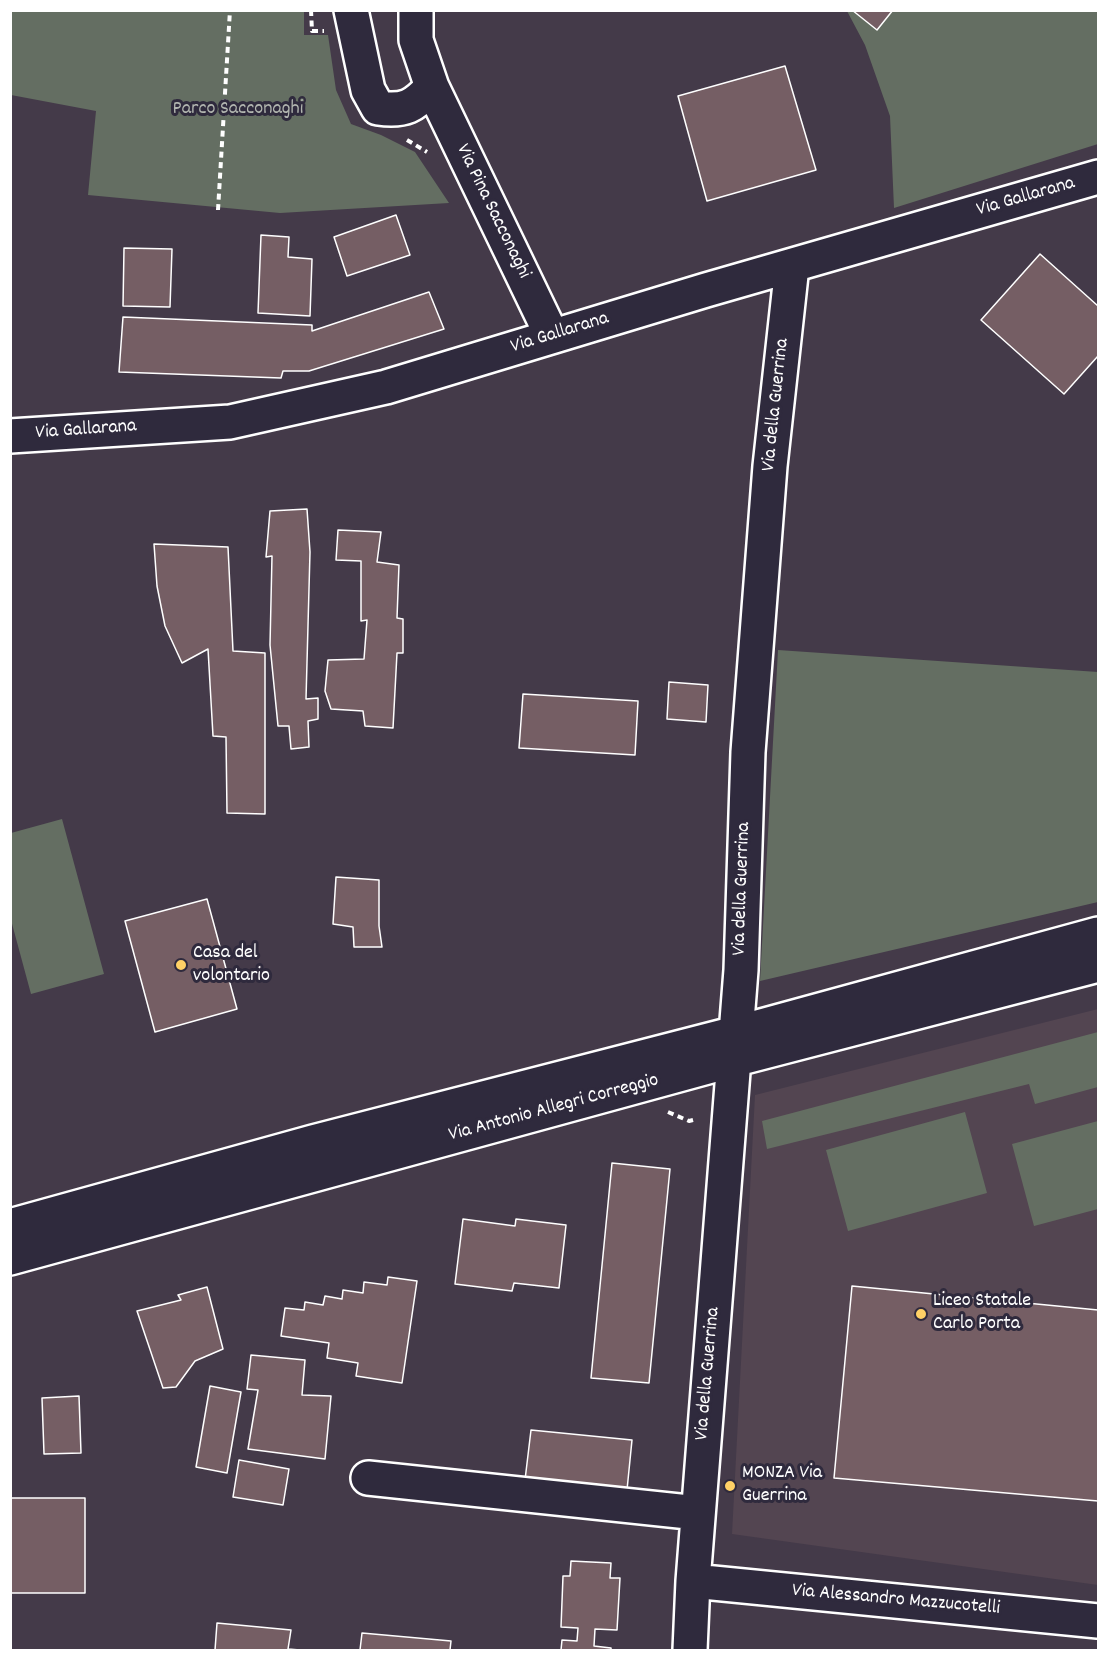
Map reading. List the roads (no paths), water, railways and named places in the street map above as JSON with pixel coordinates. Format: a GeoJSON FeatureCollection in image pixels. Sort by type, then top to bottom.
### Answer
{"type":"FeatureCollection","features":[{"type":"Feature","properties":{"kind":"street"},"geometry":{"type":"LineString","coordinates":[[351,10],[368,90],[378,108],[396,111],[417,104],[432,87]]}},
{"type":"Feature","properties":{"kind":"street","name":"Via Pina Sacconaghi"},"geometry":{"type":"LineString","coordinates":[[416,10],[416,40],[432,87],[552,336]]}},
{"type":"Feature","properties":{"kind":"street","name":"Via Gallarana"},"geometry":{"type":"LineString","coordinates":[[10,436],[230,422],[386,387],[552,336],[1098,177]]}},
{"type":"Feature","properties":{"kind":"street","name":"Via della Guerrina"},"geometry":{"type":"LineString","coordinates":[[690,1650],[698,1513],[741,970],[748,752],[770,466],[792,266]]}},
{"type":"Feature","properties":{"kind":"street","name":"Via Antonio Allegri Correggio"},"geometry":{"type":"LineString","coordinates":[[10,1258],[734,1047],[1098,934]]}},
{"type":"Feature","properties":{"kind":"street","name":"Via Antonio Allegri Correggio"},"geometry":{"type":"LineString","coordinates":[[10,1226],[313,1142],[1098,965]]}},
{"type":"Feature","properties":{"kind":"street"},"geometry":{"type":"LineString","coordinates":[[368,1478],[698,1513]]}},
{"type":"Feature","properties":{"kind":"street","name":"Via Alessandro Mazzucotelli"},"geometry":{"type":"LineString","coordinates":[[693,1581],[1098,1621]]}},
{"type":"Feature","properties":{"kind":"place","name":"Casa del volontario"},"geometry":{"type":"Point","coordinates":[181,965]}},
{"type":"Feature","properties":{"kind":"place","name":"Liceo Statale Carlo Porta"},"geometry":{"type":"Point","coordinates":[921,1314]}},
{"type":"Feature","properties":{"kind":"place","name":"MONZA Via Guerrina"},"geometry":{"type":"Point","coordinates":[730,1486]}},
{"type":"Feature","properties":{"kind":"park label","name":"Parco Sacconaghi"},"geometry":{"type":"Point","coordinates":[238,110]}}]}
